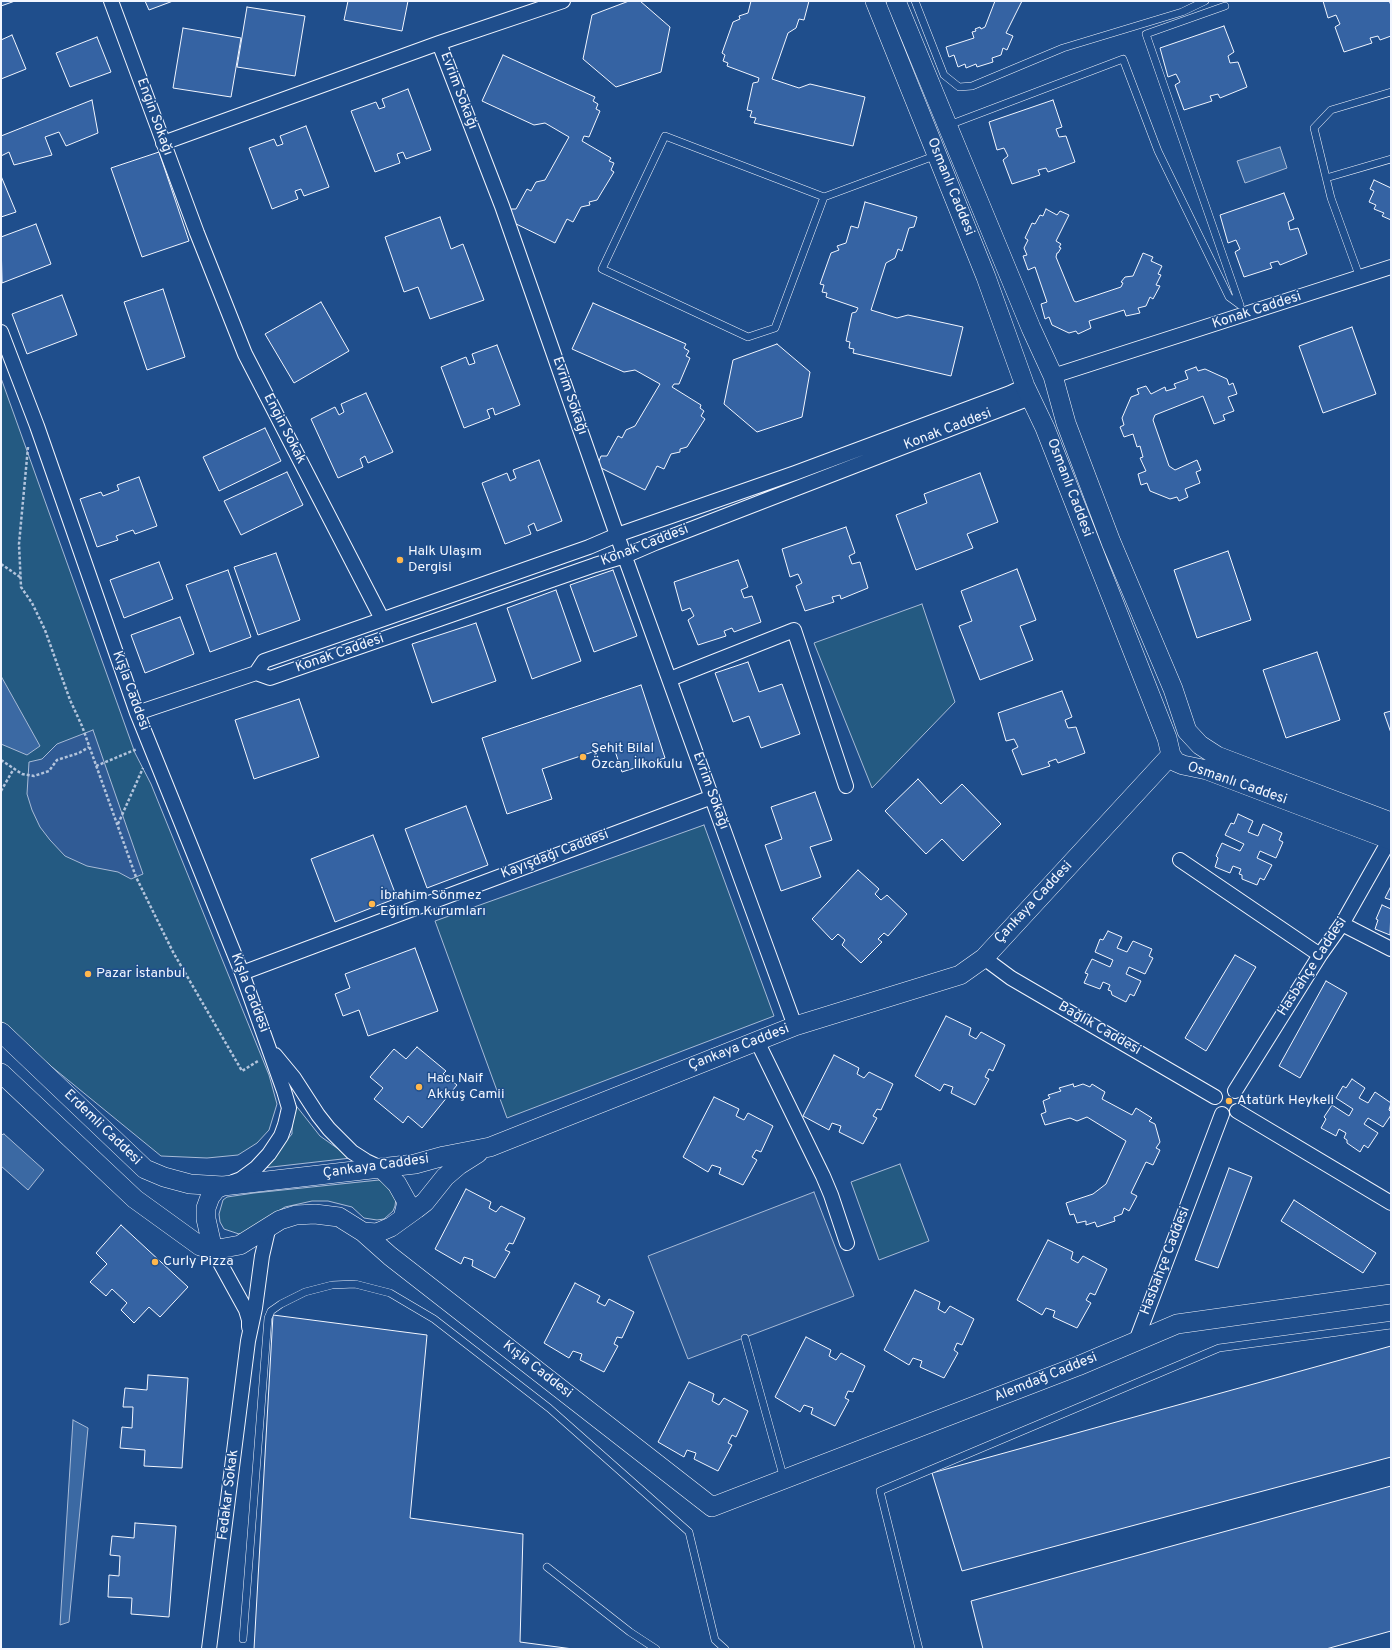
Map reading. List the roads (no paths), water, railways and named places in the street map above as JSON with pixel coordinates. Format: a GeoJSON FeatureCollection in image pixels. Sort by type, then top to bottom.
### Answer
{"type":"FeatureCollection","features":[{"type":"Feature","properties":{"kind":"main road","name":"Osmanlı Caddesi"},"geometry":{"type":"LineString","coordinates":[[875,1],[986,277],[1028,392],[1045,428],[1167,738],[1170,751],[1176,762],[1214,773],[1390,841]]}},
{"type":"Feature","properties":{"kind":"main road","name":"Osmanlı Caddesi"},"geometry":{"type":"LineString","coordinates":[[896,1],[1031,328],[1053,377],[1066,423],[1111,542],[1173,689],[1188,731],[1196,740],[1217,756],[1391,822]]}},
{"type":"Feature","properties":{"kind":"main road"},"geometry":{"type":"LineString","coordinates":[[1038,366],[1053,377],[1045,398],[1028,392],[1031,369],[1038,366]]}},
{"type":"Feature","properties":{"kind":"main road"},"geometry":{"type":"LineString","coordinates":[[1170,751],[1174,739],[1183,735],[1196,740],[1197,759],[1188,766]]}},
{"type":"Feature","properties":{"kind":"main road","name":"Çankaya Caddesi"},"geometry":{"type":"LineString","coordinates":[[223,1186],[415,1164],[490,1146],[757,1040],[796,1026],[960,975],[984,958],[1170,751]]}},
{"type":"Feature","properties":{"kind":"main road","name":"Erdemli Caddesi"},"geometry":{"type":"LineString","coordinates":[[1,1032],[145,1169],[164,1177],[190,1184],[223,1186]]}},
{"type":"Feature","properties":{"kind":"main road","name":"Erdemli Caddesi"},"geometry":{"type":"LineString","coordinates":[[1,1073],[135,1199],[200,1246],[213,1250]]}},
{"type":"Feature","properties":{"kind":"main road"},"geometry":{"type":"LineString","coordinates":[[363,1232],[377,1233],[391,1227],[425,1202],[445,1177],[459,1165],[490,1146]]}},
{"type":"Feature","properties":{"kind":"main road"},"geometry":{"type":"LineString","coordinates":[[381,1168],[397,1184],[407,1202],[403,1218]]}},
{"type":"Feature","properties":{"kind":"main road"},"geometry":{"type":"LineString","coordinates":[[213,1250],[206,1219],[206,1208],[210,1197],[216,1190],[223,1186]]}},
{"type":"Feature","properties":{"kind":"main road","name":"Kışla Caddesi"},"geometry":{"type":"LineString","coordinates":[[213,1250],[240,1245],[280,1220],[296,1215],[315,1214],[339,1217],[363,1232],[390,1256],[712,1507]]}},
{"type":"Feature","properties":{"kind":"main road","name":"Alemdağ Caddesi"},"geometry":{"type":"LineString","coordinates":[[712,1507],[1078,1366],[1177,1324],[1391,1294]]}},
{"type":"Feature","properties":{"kind":"street","name":"Engin Sokağı"},"geometry":{"type":"LineString","coordinates":[[111,1],[197,234]]}},
{"type":"Feature","properties":{"kind":"street"},"geometry":{"type":"LineString","coordinates":[[439,43],[563,1]]}},
{"type":"Feature","properties":{"kind":"street","name":"Evrim Sokağı"},"geometry":{"type":"LineString","coordinates":[[163,143],[439,43],[502,206],[617,535],[796,1026]]}},
{"type":"Feature","properties":{"kind":"street","name":"Engin Sokak"},"geometry":{"type":"LineString","coordinates":[[197,234],[245,354],[382,619]]}},
{"type":"Feature","properties":{"kind":"street","name":"Konak Caddesi"},"geometry":{"type":"LineString","coordinates":[[1053,377],[1242,310],[1360,278],[1391,267]]}},
{"type":"Feature","properties":{"kind":"street","name":"Kışla Caddesi"},"geometry":{"type":"LineString","coordinates":[[1,332],[37,426],[137,713],[242,973],[269,1047],[288,1108],[285,1125],[281,1136],[269,1154],[256,1168],[241,1179],[223,1186]]}},
{"type":"Feature","properties":{"kind":"street","name":"Konak Caddesi"},"geometry":{"type":"LineString","coordinates":[[137,713],[256,673],[264,661],[795,473],[1010,393],[1028,392]]}},
{"type":"Feature","properties":{"kind":"street","name":"Konak Caddesi"},"geometry":{"type":"LineString","coordinates":[[256,673],[270,678],[625,556],[1028,392]]}},
{"type":"Feature","properties":{"kind":"street"},"geometry":{"type":"LineString","coordinates":[[670,679],[794,630],[846,786]]}},
{"type":"Feature","properties":{"kind":"street","name":"Kayışdağı Caddesi"},"geometry":{"type":"LineString","coordinates":[[242,973],[712,797]]}},
{"type":"Feature","properties":{"kind":"street","name":"Hasbahçe Caddesi"},"geometry":{"type":"LineString","coordinates":[[1235,1092],[1320,955],[1342,924],[1390,841]]}},
{"type":"Feature","properties":{"kind":"street"},"geometry":{"type":"LineString","coordinates":[[1180,860],[1320,955]]}},
{"type":"Feature","properties":{"kind":"street"},"geometry":{"type":"LineString","coordinates":[[1342,924],[1391,949]]}},
{"type":"Feature","properties":{"kind":"street","name":"Bağlık Caddesi"},"geometry":{"type":"LineString","coordinates":[[984,958],[1011,978],[1215,1097]]}},
{"type":"Feature","properties":{"kind":"street"},"geometry":{"type":"LineString","coordinates":[[757,1040],[826,1182],[847,1243]]}},
{"type":"Feature","properties":{"kind":"street"},"geometry":{"type":"LineString","coordinates":[[269,1047],[294,1078],[329,1129],[352,1152],[381,1168]]}},
{"type":"Feature","properties":{"kind":"street"},"geometry":{"type":"LineString","coordinates":[[1224,1090],[1235,1092],[1240,1099],[1239,1108],[1230,1115],[1222,1114],[1216,1108],[1215,1097],[1224,1090]]}},
{"type":"Feature","properties":{"kind":"street"},"geometry":{"type":"LineString","coordinates":[[1237,1111],[1391,1203]]}},
{"type":"Feature","properties":{"kind":"street","name":"Hasbahçe Caddesi"},"geometry":{"type":"LineString","coordinates":[[1136,1341],[1222,1114]]}},
{"type":"Feature","properties":{"kind":"street"},"geometry":{"type":"LineString","coordinates":[[248,1341],[255,1308],[262,1256],[269,1226]]}},
{"type":"Feature","properties":{"kind":"street"},"geometry":{"type":"LineString","coordinates":[[213,1250],[246,1310],[249,1320],[248,1341]]}},
{"type":"Feature","properties":{"kind":"street","name":"Fedakar Sokak"},"geometry":{"type":"LineString","coordinates":[[209,1649],[248,1341]]}},
{"type":"Feature","properties":{"kind":"lane"},"geometry":{"type":"LineString","coordinates":[[915,1],[944,75],[959,87],[972,86],[1062,48],[1182,12],[1204,1]]}},
{"type":"Feature","properties":{"kind":"lane"},"geometry":{"type":"LineString","coordinates":[[1225,6],[1146,34],[1242,310]]}},
{"type":"Feature","properties":{"kind":"lane"},"geometry":{"type":"LineString","coordinates":[[947,126],[1123,59],[1158,151],[1229,297],[1242,310]]}},
{"type":"Feature","properties":{"kind":"lane"},"geometry":{"type":"LineString","coordinates":[[1360,278],[1331,198],[1314,128],[1331,110],[1391,92]]}},
{"type":"Feature","properties":{"kind":"lane"},"geometry":{"type":"LineString","coordinates":[[824,197],[775,328],[748,337],[602,269],[665,136],[824,197],[937,155]]}},
{"type":"Feature","properties":{"kind":"lane"},"geometry":{"type":"LineString","coordinates":[[1326,178],[1391,159]]}},
{"type":"Feature","properties":{"kind":"lane"},"geometry":{"type":"LineString","coordinates":[[243,1640],[268,1318],[271,1311],[304,1292],[332,1285],[355,1284],[390,1293],[434,1319],[549,1408],[689,1532],[715,1640],[725,1649]]}},
{"type":"Feature","properties":{"kind":"lane"},"geometry":{"type":"LineString","coordinates":[[919,1649],[880,1490],[1219,1348],[1391,1325]]}},
{"type":"Feature","properties":{"kind":"lane"},"geometry":{"type":"LineString","coordinates":[[745,1338],[784,1479]]}},
{"type":"Feature","properties":{"kind":"lane"},"geometry":{"type":"LineString","coordinates":[[547,1567],[630,1632],[656,1649]]}},
{"type":"Feature","properties":{"kind":"place","name":"Halk Ulaşım Dergisi"},"geometry":{"type":"Point","coordinates":[400,560]}},
{"type":"Feature","properties":{"kind":"place","name":"Şehit Bilal Özcan İlkokulu"},"geometry":{"type":"Point","coordinates":[583,757]}},
{"type":"Feature","properties":{"kind":"place","name":"İbrahim Sönmez Eğitim Kurumları"},"geometry":{"type":"Point","coordinates":[372,904]}},
{"type":"Feature","properties":{"kind":"place","name":"Pazar İstanbul"},"geometry":{"type":"Point","coordinates":[88,974]}},
{"type":"Feature","properties":{"kind":"place","name":"Hacı Naif Akkuş Camii"},"geometry":{"type":"Point","coordinates":[419,1087]}},
{"type":"Feature","properties":{"kind":"place","name":"Atatürk Heykeli"},"geometry":{"type":"Point","coordinates":[1229,1101]}},
{"type":"Feature","properties":{"kind":"place","name":"Curly Pizza"},"geometry":{"type":"Point","coordinates":[155,1262]}}]}
